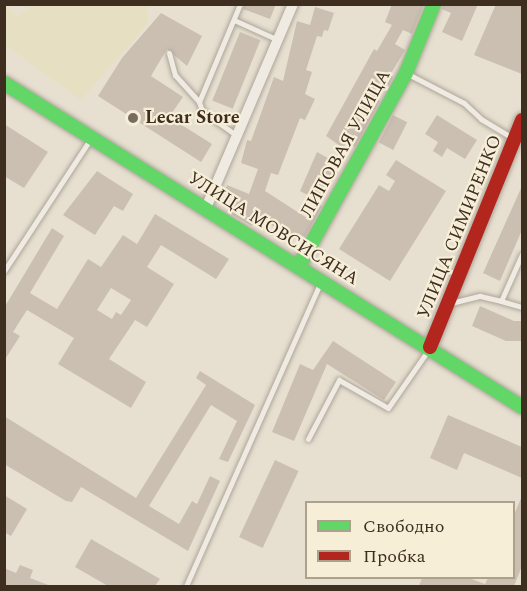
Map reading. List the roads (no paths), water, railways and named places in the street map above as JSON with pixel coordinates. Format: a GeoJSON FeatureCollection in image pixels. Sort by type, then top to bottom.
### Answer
{"type":"FeatureCollection","features":[{"type":"Feature","properties":{"kind":"street"},"geometry":{"type":"LineString","coordinates":[[206,208],[293,4]]}},
{"type":"Feature","properties":{"kind":"street","name":"ЛИПОВАЯ УЛИЦА"},"geometry":{"type":"LineString","coordinates":[[299,266],[406,73],[434,4]]}},
{"type":"Feature","properties":{"kind":"street","name":"УЛИЦА МОВСИСЯНА"},"geometry":{"type":"LineString","coordinates":[[4,83],[430,347],[522,407]]}},
{"type":"Feature","properties":{"kind":"street","name":"УЛИЦА СИМИРЕНКО"},"geometry":{"type":"LineString","coordinates":[[430,347],[522,120]]}},
{"type":"Feature","properties":{"kind":"lane"},"geometry":{"type":"LineString","coordinates":[[199,102],[240,4]]}},
{"type":"Feature","properties":{"kind":"lane"},"geometry":{"type":"LineString","coordinates":[[234,20],[278,40]]}},
{"type":"Feature","properties":{"kind":"lane"},"geometry":{"type":"LineString","coordinates":[[169,53],[175,75],[199,102],[202,111],[238,136]]}},
{"type":"Feature","properties":{"kind":"lane"},"geometry":{"type":"LineString","coordinates":[[406,73],[464,103],[482,119],[514,139]]}},
{"type":"Feature","properties":{"kind":"lane"},"geometry":{"type":"LineString","coordinates":[[4,271],[91,137]]}},
{"type":"Feature","properties":{"kind":"lane"},"geometry":{"type":"LineString","coordinates":[[501,301],[522,254]]}},
{"type":"Feature","properties":{"kind":"lane"},"geometry":{"type":"LineString","coordinates":[[186,586],[321,279]]}},
{"type":"Feature","properties":{"kind":"lane"},"geometry":{"type":"LineString","coordinates":[[448,304],[480,296],[522,307]]}},
{"type":"Feature","properties":{"kind":"lane"},"geometry":{"type":"LineString","coordinates":[[308,439],[339,380],[388,408],[430,347]]}},
{"type":"Feature","properties":{"kind":"place","name":"Lecar Store"},"geometry":{"type":"Point","coordinates":[133,118]}}]}
